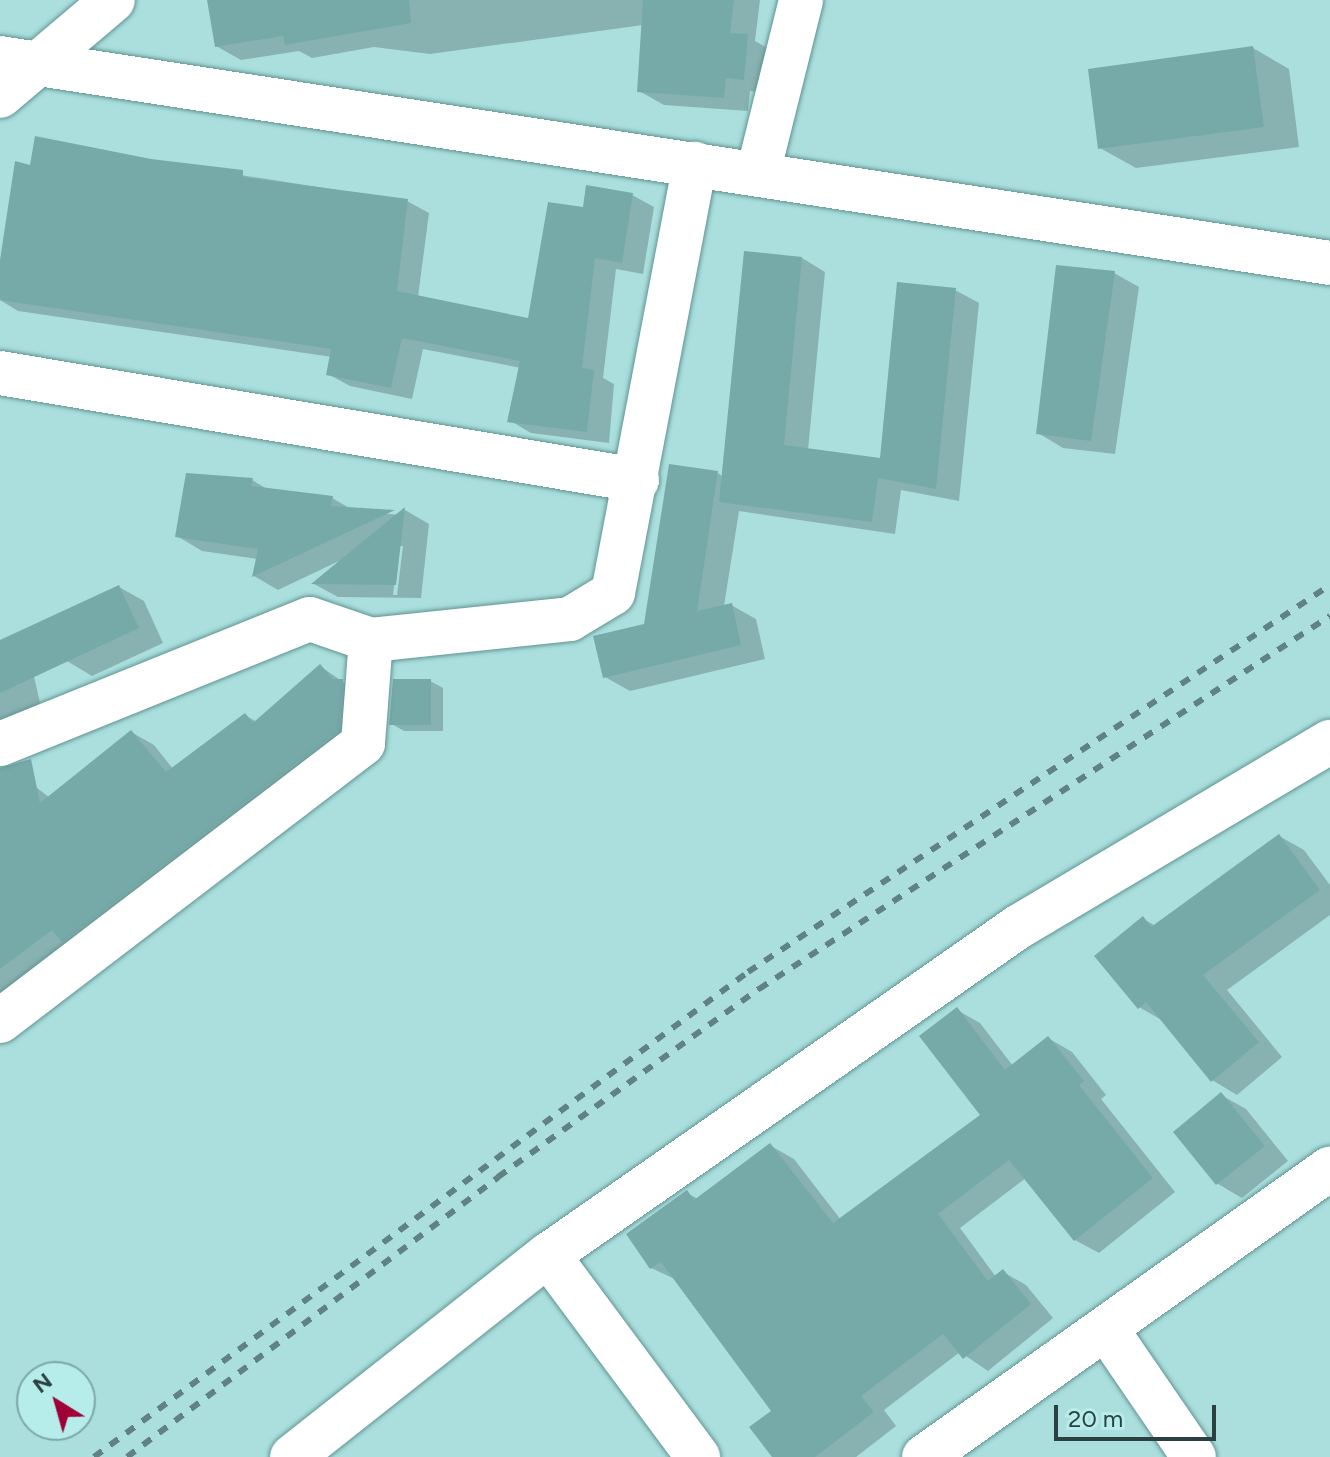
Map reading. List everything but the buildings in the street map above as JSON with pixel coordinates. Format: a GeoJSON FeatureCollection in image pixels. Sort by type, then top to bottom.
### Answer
{"type":"FeatureCollection","features":[{"type":"Feature","properties":{"kind":"street"},"geometry":{"type":"LineString","coordinates":[[0,96],[17,62],[113,0]]}},
{"type":"Feature","properties":{"kind":"street"},"geometry":{"type":"LineString","coordinates":[[758,173],[801,0]]}},
{"type":"Feature","properties":{"kind":"street"},"geometry":{"type":"LineString","coordinates":[[17,62],[758,173],[1330,263]]}},
{"type":"Feature","properties":{"kind":"street"},"geometry":{"type":"LineString","coordinates":[[0,744],[310,619],[371,640],[570,619],[613,593],[695,164]]}},
{"type":"Feature","properties":{"kind":"street"},"geometry":{"type":"LineString","coordinates":[[0,373],[637,480]]}},
{"type":"Feature","properties":{"kind":"street"},"geometry":{"type":"LineString","coordinates":[[0,1021],[363,743],[371,640]]}},
{"type":"Feature","properties":{"kind":"street"},"geometry":{"type":"LineString","coordinates":[[292,1457],[548,1255],[1018,927],[1321,756]]}},
{"type":"Feature","properties":{"kind":"street"},"geometry":{"type":"LineString","coordinates":[[924,1457],[1107,1330],[1330,1168]]}},
{"type":"Feature","properties":{"kind":"street"},"geometry":{"type":"LineString","coordinates":[[548,1255],[698,1457]]}},
{"type":"Feature","properties":{"kind":"street"},"geometry":{"type":"LineString","coordinates":[[1107,1330],[1194,1457]]}},
{"type":"Feature","properties":{"kind":"railway"},"geometry":{"type":"LineString","coordinates":[[94,1457],[748,972],[1330,585]]}},
{"type":"Feature","properties":{"kind":"railway"},"geometry":{"type":"LineString","coordinates":[[127,1457],[498,1177],[759,989],[1330,616]]}}]}
